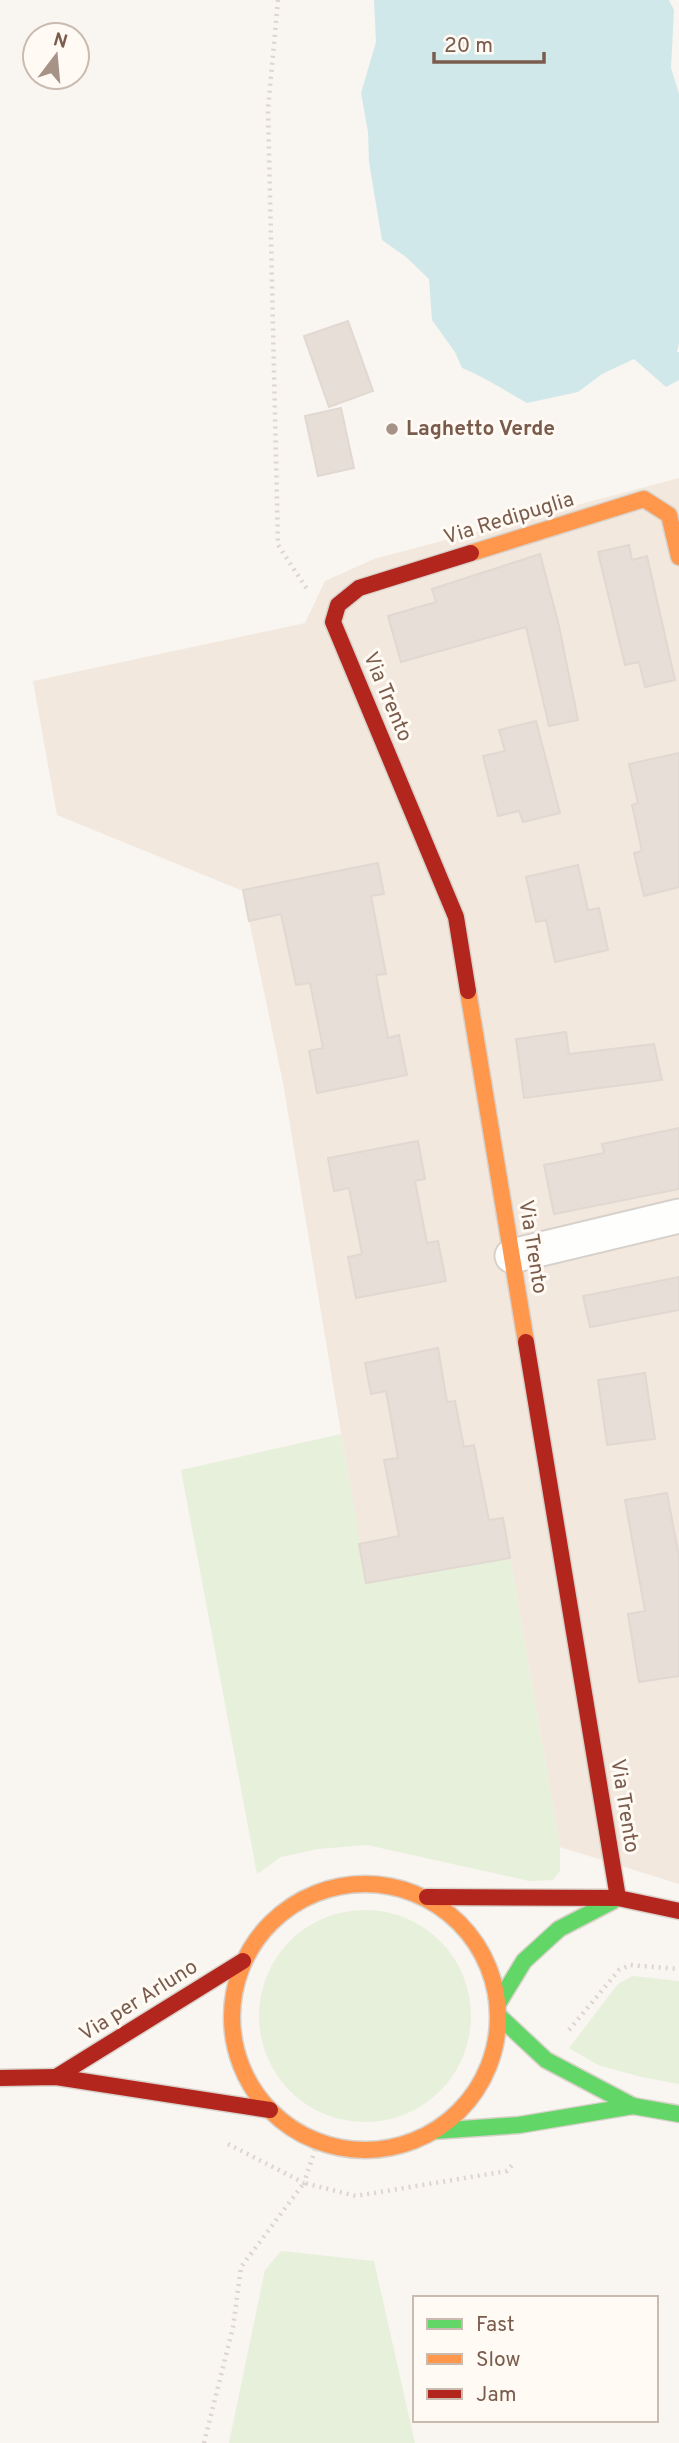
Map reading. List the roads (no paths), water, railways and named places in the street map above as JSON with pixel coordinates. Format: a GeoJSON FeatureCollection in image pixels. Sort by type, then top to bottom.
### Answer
{"type":"FeatureCollection","features":[{"type":"Feature","properties":{"kind":"street","name":"Via Redipuglia"},"geometry":{"type":"LineString","coordinates":[[333,622],[338,605],[359,588],[644,499],[669,515],[679,557]]}},
{"type":"Feature","properties":{"kind":"street","name":"Via Trento"},"geometry":{"type":"LineString","coordinates":[[333,622],[456,917],[618,1898]]}},
{"type":"Feature","properties":{"kind":"street"},"geometry":{"type":"LineString","coordinates":[[512,1256],[679,1216]]}},
{"type":"Feature","properties":{"kind":"street","name":"Via per Arluno"},"geometry":{"type":"LineString","coordinates":[[377,1883],[427,1897],[478,1943],[500,2009],[492,2062],[471,2100],[434,2131],[391,2148],[352,2150],[318,2141],[270,2110],[245,2074],[232,2031],[233,1998],[243,1961],[255,1939],[290,1905],[336,1886],[377,1883]]}},
{"type":"Feature","properties":{"kind":"street"},"geometry":{"type":"LineString","coordinates":[[427,1897],[618,1898],[679,1910]]}},
{"type":"Feature","properties":{"kind":"street"},"geometry":{"type":"LineString","coordinates":[[618,1898],[559,1929],[524,1961],[500,2009],[546,2060],[633,2106],[679,2114]]}},
{"type":"Feature","properties":{"kind":"street","name":"Via per Arluno"},"geometry":{"type":"LineString","coordinates":[[56,2077],[243,1961]]}},
{"type":"Feature","properties":{"kind":"street","name":"Via per Arluno"},"geometry":{"type":"LineString","coordinates":[[0,2078],[56,2077],[270,2110]]}},
{"type":"Feature","properties":{"kind":"street"},"geometry":{"type":"LineString","coordinates":[[434,2131],[519,2125],[633,2106]]}},
{"type":"Feature","properties":{"kind":"water","name":"Laghetto Verde"},"geometry":{"type":"Polygon","coordinates":[[[374,0],[669,0],[674,10],[671,68],[679,94],[679,380],[666,387],[634,359],[602,374],[578,392],[527,403],[462,368],[455,352],[432,320],[429,279],[406,257],[382,240],[361,93],[376,42],[374,0]]]}},
{"type":"Feature","properties":{"kind":"place","name":"Laghetto Verde"},"geometry":{"type":"Point","coordinates":[392,429]}}]}
